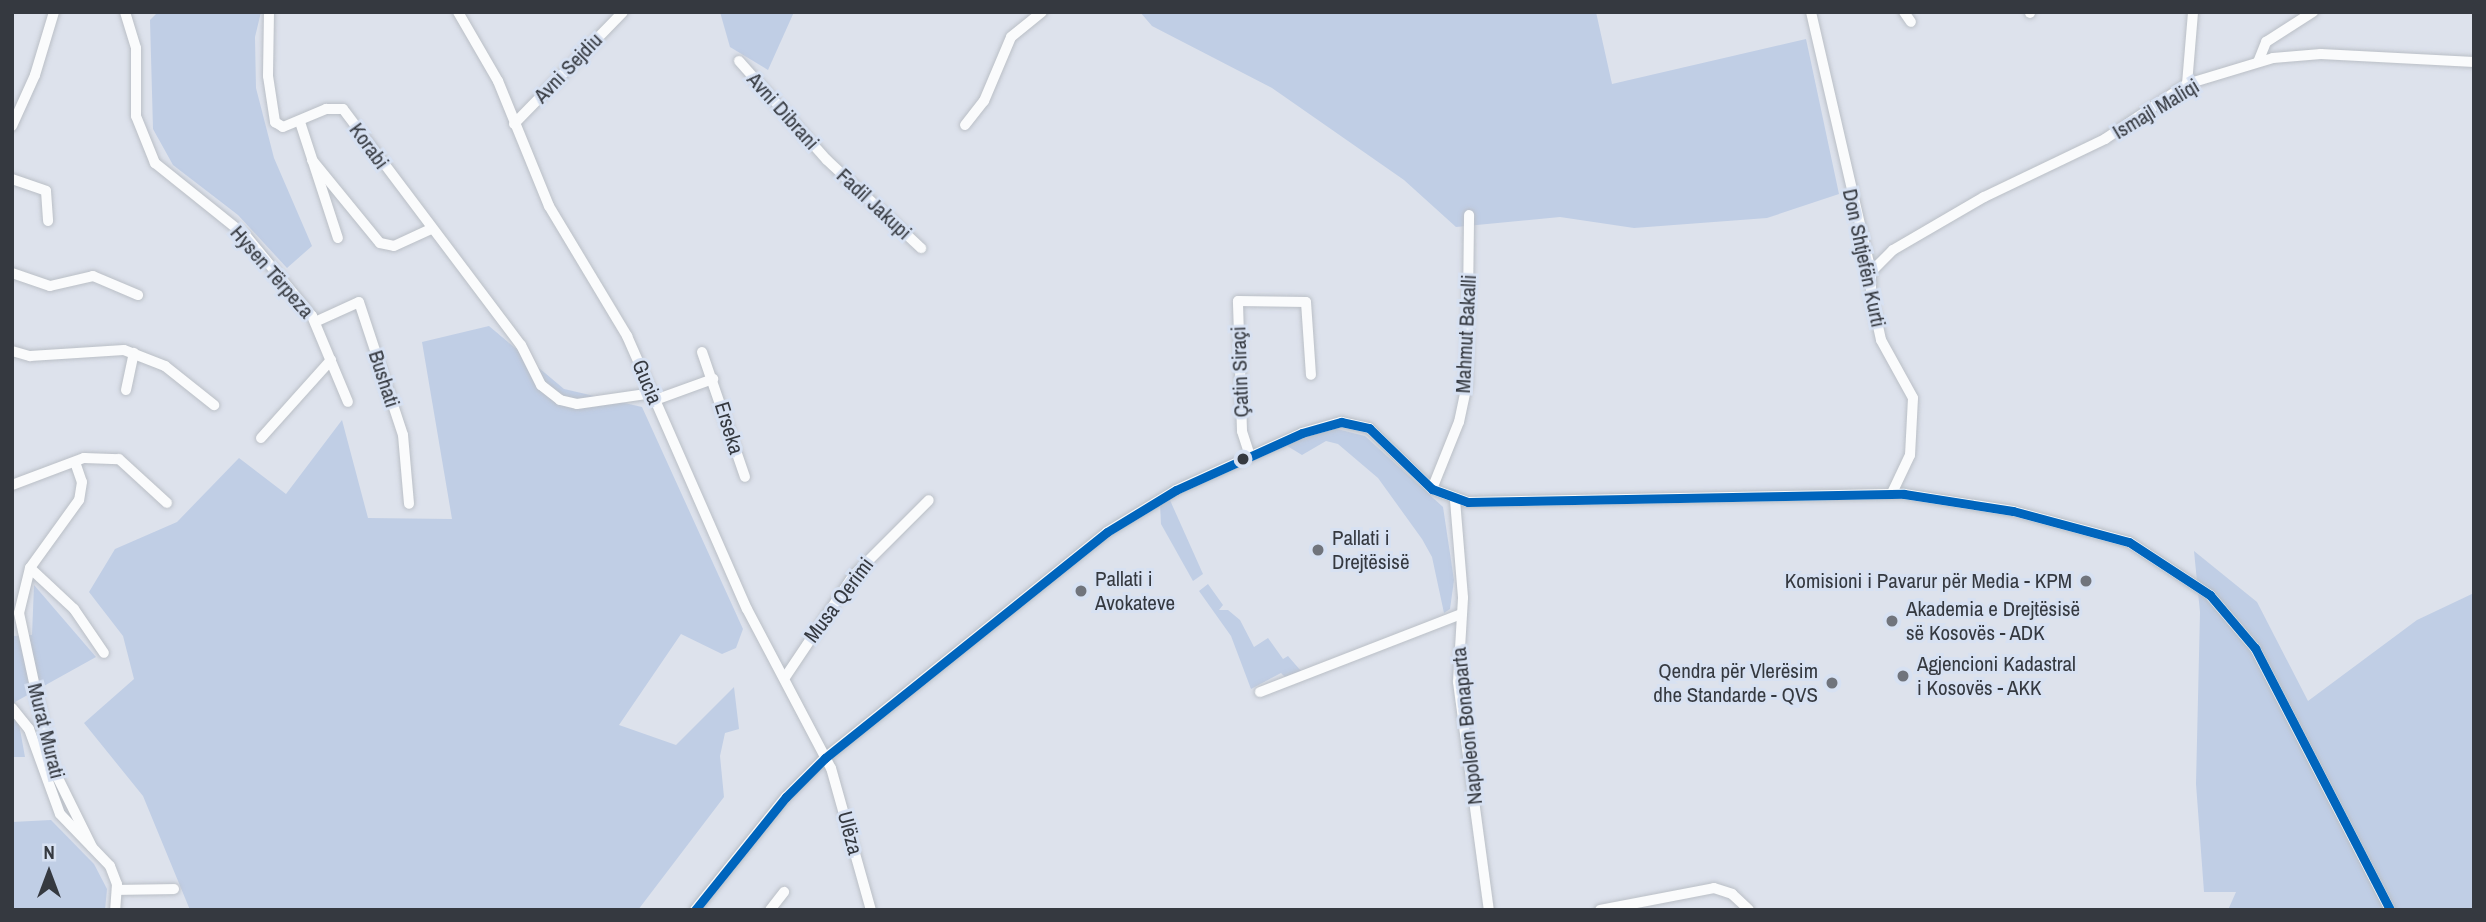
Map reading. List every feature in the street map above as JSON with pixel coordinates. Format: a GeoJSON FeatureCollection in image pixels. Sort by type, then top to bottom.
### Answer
{"type":"FeatureCollection","features":[{"type":"Feature","properties":{"kind":"street"},"geometry":{"type":"LineString","coordinates":[[12,126],[35,75],[54,12]]}},
{"type":"Feature","properties":{"kind":"street","name":"Hysen Tërpeza"},"geometry":{"type":"LineString","coordinates":[[125,12],[136,48],[136,116],[155,163],[246,236],[315,321],[348,402]]}},
{"type":"Feature","properties":{"kind":"street"},"geometry":{"type":"LineString","coordinates":[[269,12],[266,52],[272,117],[283,127],[300,122],[338,238]]}},
{"type":"Feature","properties":{"kind":"street","name":"Gucia"},"geometry":{"type":"LineString","coordinates":[[458,12],[498,80],[539,186],[627,336],[747,609],[786,676],[825,758]]}},
{"type":"Feature","properties":{"kind":"street","name":"Avni Sejdiu"},"geometry":{"type":"LineString","coordinates":[[514,124],[623,12]]}},
{"type":"Feature","properties":{"kind":"street"},"geometry":{"type":"LineString","coordinates":[[965,125],[984,101],[1012,37],[1042,12]]}},
{"type":"Feature","properties":{"kind":"street","name":"Don Shtjefën Kurti"},"geometry":{"type":"LineString","coordinates":[[1811,12],[1871,272],[1871,294],[1881,340],[1910,387],[1914,410],[1910,455],[1892,493]]}},
{"type":"Feature","properties":{"kind":"street"},"geometry":{"type":"LineString","coordinates":[[1904,12],[1911,22]]}},
{"type":"Feature","properties":{"kind":"street"},"geometry":{"type":"LineString","coordinates":[[2188,84],[2193,12]]}},
{"type":"Feature","properties":{"kind":"street"},"geometry":{"type":"LineString","coordinates":[[2258,62],[2266,42],[2313,12]]}},
{"type":"Feature","properties":{"kind":"street","name":"Ismajl Maliqi"},"geometry":{"type":"LineString","coordinates":[[1871,272],[1893,250],[1984,197],[2105,139],[2188,84],[2258,62],[2368,54],[2474,62]]}},
{"type":"Feature","properties":{"kind":"street","name":"Avni Dibrani"},"geometry":{"type":"LineString","coordinates":[[739,61],[827,160]]}},
{"type":"Feature","properties":{"kind":"street","name":"Korabi"},"geometry":{"type":"LineString","coordinates":[[300,122],[326,109],[343,109],[431,229]]}},
{"type":"Feature","properties":{"kind":"street"},"geometry":{"type":"LineString","coordinates":[[312,160],[380,243],[394,246],[431,229]]}},
{"type":"Feature","properties":{"kind":"street","name":"Fadil Jakupi"},"geometry":{"type":"LineString","coordinates":[[827,160],[921,248]]}},
{"type":"Feature","properties":{"kind":"street"},"geometry":{"type":"LineString","coordinates":[[12,179],[46,191],[48,221]]}},
{"type":"Feature","properties":{"kind":"street","name":"Mahmut Bakalli"},"geometry":{"type":"LineString","coordinates":[[1432,489],[1459,422],[1467,384],[1469,215]]}},
{"type":"Feature","properties":{"kind":"street","name":"Erseka"},"geometry":{"type":"LineString","coordinates":[[431,229],[521,345],[541,385],[560,400],[578,404],[654,396],[713,379]]}},
{"type":"Feature","properties":{"kind":"street"},"geometry":{"type":"LineString","coordinates":[[12,273],[50,286],[93,275],[138,295]]}},
{"type":"Feature","properties":{"kind":"street","name":"Çatin Siraçi"},"geometry":{"type":"LineString","coordinates":[[1250,456],[1242,431],[1238,301],[1306,302],[1311,375]]}},
{"type":"Feature","properties":{"kind":"street","name":"Bushati"},"geometry":{"type":"LineString","coordinates":[[315,321],[359,302],[403,435],[409,504]]}},
{"type":"Feature","properties":{"kind":"street"},"geometry":{"type":"LineString","coordinates":[[12,351],[30,356],[85,349],[134,353],[165,366],[214,405]]}},
{"type":"Feature","properties":{"kind":"street","name":"Erseka"},"geometry":{"type":"LineString","coordinates":[[702,352],[745,477]]}},
{"type":"Feature","properties":{"kind":"street"},"geometry":{"type":"LineString","coordinates":[[126,390],[134,353]]}},
{"type":"Feature","properties":{"kind":"street"},"geometry":{"type":"LineString","coordinates":[[261,438],[331,360]]}},
{"type":"Feature","properties":{"kind":"street"},"geometry":{"type":"LineString","coordinates":[[697,909],[782,802],[825,758],[1115,526],[1166,495],[1250,456],[1318,427],[1352,422],[1377,434],[1432,489],[1455,500],[1892,493],[2001,509],[2110,534],[2149,552],[2210,595],[2255,648],[2390,910]]}},
{"type":"Feature","properties":{"kind":"street"},"geometry":{"type":"LineString","coordinates":[[12,485],[92,457],[126,461],[167,503]]}},
{"type":"Feature","properties":{"kind":"street","name":"Murat Murati"},"geometry":{"type":"LineString","coordinates":[[75,462],[82,482],[79,500],[30,568],[19,613],[52,766],[92,847]]}},
{"type":"Feature","properties":{"kind":"street","name":"Musa Qerimi"},"geometry":{"type":"LineString","coordinates":[[786,676],[853,576],[929,500]]}},
{"type":"Feature","properties":{"kind":"street","name":"Napoleon Bonaparta"},"geometry":{"type":"LineString","coordinates":[[1455,500],[1461,614],[1458,682],[1489,910]]}},
{"type":"Feature","properties":{"kind":"street"},"geometry":{"type":"LineString","coordinates":[[30,568],[74,609],[104,653]]}},
{"type":"Feature","properties":{"kind":"street"},"geometry":{"type":"LineString","coordinates":[[1261,692],[1461,614]]}},
{"type":"Feature","properties":{"kind":"street"},"geometry":{"type":"LineString","coordinates":[[12,708],[29,729],[61,814],[110,866],[117,890],[115,910]]}},
{"type":"Feature","properties":{"kind":"street","name":"Ulëza"},"geometry":{"type":"LineString","coordinates":[[825,758],[841,795],[871,910]]}},
{"type":"Feature","properties":{"kind":"street"},"geometry":{"type":"LineString","coordinates":[[1600,910],[1714,888],[1732,894],[1749,910]]}},
{"type":"Feature","properties":{"kind":"street"},"geometry":{"type":"LineString","coordinates":[[117,890],[174,889]]}},
{"type":"Feature","properties":{"kind":"street"},"geometry":{"type":"LineString","coordinates":[[770,910],[784,892]]}},
{"type":"Feature","properties":{"kind":"shaded area"},"geometry":{"type":"Polygon","coordinates":[[[158,12],[261,12],[255,37],[256,88],[274,158],[312,246],[287,268],[238,215],[173,165],[153,129],[150,20],[158,12]]]}},
{"type":"Feature","properties":{"kind":"shaded area"},"geometry":{"type":"Polygon","coordinates":[[[720,12],[794,12],[768,70],[730,47],[720,12]]]}},
{"type":"Feature","properties":{"kind":"shaded area"},"geometry":{"type":"Polygon","coordinates":[[[1140,12],[1596,12],[1612,84],[1806,39],[1839,194],[1767,218],[1634,228],[1560,217],[1456,227],[1404,180],[1272,88],[1152,26],[1140,12]]]}},
{"type":"Feature","properties":{"kind":"shaded area"},"geometry":{"type":"Polygon","coordinates":[[[489,326],[564,389],[642,407],[743,629],[736,648],[722,654],[681,634],[619,725],[676,745],[734,687],[739,729],[725,733],[720,756],[724,797],[638,910],[190,910],[143,796],[84,723],[134,679],[123,636],[89,592],[115,549],[177,522],[239,458],[286,494],[342,420],[368,518],[452,519],[422,342],[489,326]]]}},
{"type":"Feature","properties":{"kind":"shaded area"},"geometry":{"type":"Polygon","coordinates":[[[1333,428],[1365,436],[1443,507],[1454,580],[1450,609],[1444,613],[1432,557],[1378,478],[1338,444],[1326,441],[1302,455],[1284,444],[1333,428]]]}},
{"type":"Feature","properties":{"kind":"shaded area"},"geometry":{"type":"Polygon","coordinates":[[[1169,498],[1203,574],[1193,581],[1161,524],[1160,504],[1169,498]]]}},
{"type":"Feature","properties":{"kind":"shaded area"},"geometry":{"type":"Polygon","coordinates":[[[2194,551],[2257,602],[2308,701],[2417,620],[2474,593],[2474,910],[2228,910],[2236,892],[2204,892],[2196,784],[2200,612],[2194,551]]]}},
{"type":"Feature","properties":{"kind":"shaded area"},"geometry":{"type":"Polygon","coordinates":[[[1208,584],[1223,605],[1219,610],[1228,610],[1240,620],[1254,647],[1268,638],[1283,659],[1288,656],[1301,671],[1285,677],[1281,673],[1251,689],[1231,636],[1199,591],[1208,584]]]}},
{"type":"Feature","properties":{"kind":"shaded area"},"geometry":{"type":"Polygon","coordinates":[[[34,585],[96,657],[15,702],[25,757],[12,757],[12,636],[32,635],[34,585]]]}},
{"type":"Feature","properties":{"kind":"shaded area"},"geometry":{"type":"Polygon","coordinates":[[[51,820],[94,864],[107,889],[105,910],[12,910],[12,822],[51,820]]]}},
{"type":"Feature","properties":{"kind":"transit line"},"geometry":{"type":"LineString","coordinates":[[695,910],[786,797],[825,758],[1107,532],[1176,490],[1302,433],[1341,422],[1369,428],[1432,489],[1468,502],[1904,494],[2013,511],[2129,542],[2210,595],[2255,648],[2390,910]]}},
{"type":"Feature","properties":{"kind":"place","name":"Pallati i Drejtësisë"},"geometry":{"type":"Point","coordinates":[1318,550]}},
{"type":"Feature","properties":{"kind":"place","name":"Komisioni i Pavarur për Media - KPM"},"geometry":{"type":"Point","coordinates":[2086,581]}},
{"type":"Feature","properties":{"kind":"place","name":"Pallati i Avokateve"},"geometry":{"type":"Point","coordinates":[1081,591]}},
{"type":"Feature","properties":{"kind":"place","name":"Akademia e Drejtësisë së Kosovës - ADK"},"geometry":{"type":"Point","coordinates":[1892,621]}},
{"type":"Feature","properties":{"kind":"place","name":"Agjencioni Kadastral i Kosovës - AKK"},"geometry":{"type":"Point","coordinates":[1903,676]}},
{"type":"Feature","properties":{"kind":"place","name":"Qendra për Vlerësim dhe Standarde - QVS"},"geometry":{"type":"Point","coordinates":[1832,683]}}]}
